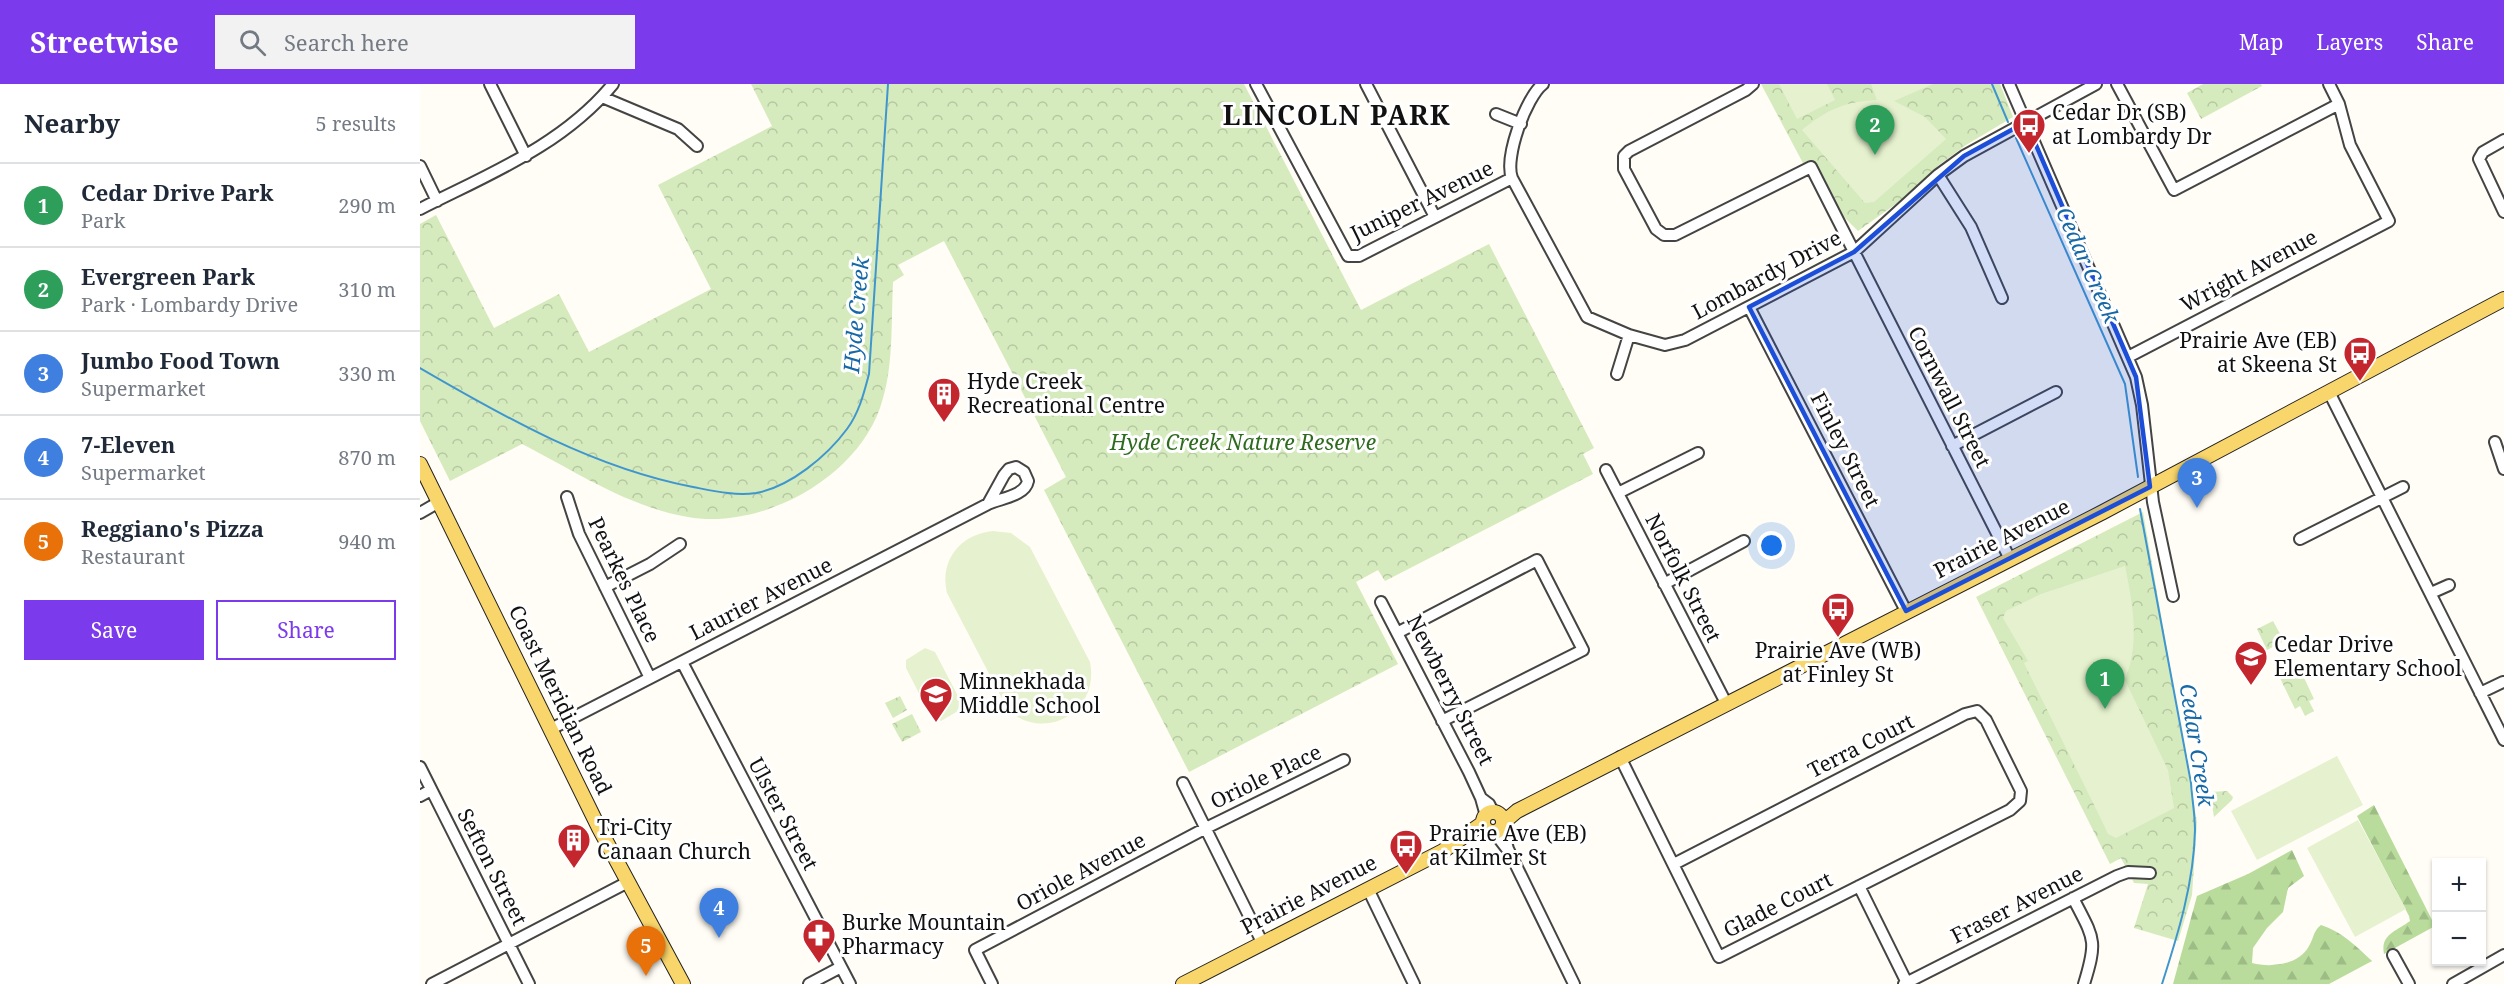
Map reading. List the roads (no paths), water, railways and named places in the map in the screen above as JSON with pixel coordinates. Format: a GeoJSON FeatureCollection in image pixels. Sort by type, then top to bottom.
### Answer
{"type":"FeatureCollection","features":[{"type":"Feature","properties":{"kind":"main road","name":"Prairie Avenue"},"geometry":{"type":"LineString","coordinates":[[1183,984],[1368,889],[1453,844],[1458,839],[2150,487],[2504,299]]}},
{"type":"Feature","properties":{"kind":"main road","name":"Coast Meridian Road"},"geometry":{"type":"LineString","coordinates":[[420,464],[599,828],[683,984]]}},
{"type":"Feature","properties":{"kind":"street"},"geometry":{"type":"LineString","coordinates":[[490,84],[526,156]]}},
{"type":"Feature","properties":{"kind":"street"},"geometry":{"type":"LineString","coordinates":[[420,209],[526,156],[560,135],[614,84]]}},
{"type":"Feature","properties":{"kind":"street","name":"Juniper Avenue"},"geometry":{"type":"LineString","coordinates":[[1256,84],[1348,256],[1359,256],[1512,178]]}},
{"type":"Feature","properties":{"kind":"street"},"geometry":{"type":"LineString","coordinates":[[1366,84],[1435,217]]}},
{"type":"Feature","properties":{"kind":"street","name":"Lombardy Drive"},"geometry":{"type":"LineString","coordinates":[[1542,84],[1532,95],[1509,159],[1512,178],[1582,311],[1594,322],[1665,345],[1674,344],[1854,252],[1938,175],[1984,143],[2096,84]]}},
{"type":"Feature","properties":{"kind":"street","name":"Cornwall Street"},"geometry":{"type":"LineString","coordinates":[[1753,84],[1746,90],[1629,151],[1624,156],[1624,169],[1656,229],[1664,235],[1676,235],[1811,167],[2010,559]]}},
{"type":"Feature","properties":{"kind":"street"},"geometry":{"type":"LineString","coordinates":[[2009,84],[2136,377],[2142,405],[2150,487],[2173,596]]}},
{"type":"Feature","properties":{"kind":"street"},"geometry":{"type":"LineString","coordinates":[[2117,84],[2174,190],[2339,104],[2329,84]]}},
{"type":"Feature","properties":{"kind":"street"},"geometry":{"type":"LineString","coordinates":[[602,97],[678,129],[697,146]]}},
{"type":"Feature","properties":{"kind":"street","name":"Wright Avenue"},"geometry":{"type":"LineString","coordinates":[[2128,357],[2388,220],[2350,145],[2339,104]]}},
{"type":"Feature","properties":{"kind":"street"},"geometry":{"type":"LineString","coordinates":[[1496,114],[1521,124]]}},
{"type":"Feature","properties":{"kind":"street"},"geometry":{"type":"LineString","coordinates":[[2504,140],[2483,152],[2478,159],[2504,212]]}},
{"type":"Feature","properties":{"kind":"street"},"geometry":{"type":"LineString","coordinates":[[420,166],[437,201]]}},
{"type":"Feature","properties":{"kind":"street"},"geometry":{"type":"LineString","coordinates":[[1938,175],[1971,227],[2002,298]]}},
{"type":"Feature","properties":{"kind":"street","name":"Finley Street"},"geometry":{"type":"LineString","coordinates":[[1749,307],[1906,611]]}},
{"type":"Feature","properties":{"kind":"street"},"geometry":{"type":"LineString","coordinates":[[1617,374],[1629,335]]}},
{"type":"Feature","properties":{"kind":"street"},"geometry":{"type":"LineString","coordinates":[[1952,446],[2056,392]]}},
{"type":"Feature","properties":{"kind":"street"},"geometry":{"type":"LineString","coordinates":[[2330,392],[2504,740]]}},
{"type":"Feature","properties":{"kind":"street"},"geometry":{"type":"LineString","coordinates":[[2495,442],[2504,469]]}},
{"type":"Feature","properties":{"kind":"street"},"geometry":{"type":"LineString","coordinates":[[1618,494],[1698,453]]}},
{"type":"Feature","properties":{"kind":"street","name":"Norfolk Street"},"geometry":{"type":"LineString","coordinates":[[1606,470],[1726,703]]}},
{"type":"Feature","properties":{"kind":"street"},"geometry":{"type":"LineString","coordinates":[[2300,539],[2403,487]]}},
{"type":"Feature","properties":{"kind":"street","name":"Pearkes Place"},"geometry":{"type":"LineString","coordinates":[[567,497],[579,534],[650,678]]}},
{"type":"Feature","properties":{"kind":"street"},"geometry":{"type":"LineString","coordinates":[[420,513],[439,502]]}},
{"type":"Feature","properties":{"kind":"street","name":"Laurier Avenue"},"geometry":{"type":"LineString","coordinates":[[551,729],[988,504]]}},
{"type":"Feature","properties":{"kind":"street"},"geometry":{"type":"LineString","coordinates":[[1664,584],[1744,541]]}},
{"type":"Feature","properties":{"kind":"street"},"geometry":{"type":"LineString","coordinates":[[605,587],[650,564],[680,544]]}},
{"type":"Feature","properties":{"kind":"street"},"geometry":{"type":"LineString","coordinates":[[1397,633],[1537,560],[1583,650],[1442,721]]}},
{"type":"Feature","properties":{"kind":"street"},"geometry":{"type":"LineString","coordinates":[[2431,593],[2449,585]]}},
{"type":"Feature","properties":{"kind":"street","name":"Newberry Street"},"geometry":{"type":"LineString","coordinates":[[1382,602],[1574,984]]}},
{"type":"Feature","properties":{"kind":"street","name":"Ulster Street"},"geometry":{"type":"LineString","coordinates":[[682,662],[850,984]]}},
{"type":"Feature","properties":{"kind":"street"},"geometry":{"type":"LineString","coordinates":[[2480,693],[2503,682]]}},
{"type":"Feature","properties":{"kind":"street","name":"Terra Court"},"geometry":{"type":"LineString","coordinates":[[1674,864],[1955,719],[1977,711],[1986,720],[2021,791],[2020,801]]}},
{"type":"Feature","properties":{"kind":"street","name":"Glade Court"},"geometry":{"type":"LineString","coordinates":[[1620,757],[1719,957],[2010,810],[2020,801]]}},
{"type":"Feature","properties":{"kind":"street","name":"Oriole Place"},"geometry":{"type":"LineString","coordinates":[[1206,828],[1344,760]]}},
{"type":"Feature","properties":{"kind":"street","name":"Sefton Street"},"geometry":{"type":"LineString","coordinates":[[420,767],[529,984]]}},
{"type":"Feature","properties":{"kind":"street"},"geometry":{"type":"LineString","coordinates":[[1183,783],[1262,942]]}},
{"type":"Feature","properties":{"kind":"street"},"geometry":{"type":"LineString","coordinates":[[420,796],[431,790]]}},
{"type":"Feature","properties":{"kind":"street","name":"Oriole Avenue"},"geometry":{"type":"LineString","coordinates":[[992,984],[975,950],[1206,828]]}},
{"type":"Feature","properties":{"kind":"street","name":"Fraser Avenue"},"geometry":{"type":"LineString","coordinates":[[1906,983],[2124,873],[2150,873]]}},
{"type":"Feature","properties":{"kind":"street"},"geometry":{"type":"LineString","coordinates":[[432,984],[628,882]]}},
{"type":"Feature","properties":{"kind":"street"},"geometry":{"type":"LineString","coordinates":[[1859,886],[1906,983]]}},
{"type":"Feature","properties":{"kind":"street"},"geometry":{"type":"LineString","coordinates":[[1368,889],[1414,984]]}},
{"type":"Feature","properties":{"kind":"street"},"geometry":{"type":"LineString","coordinates":[[2073,898],[2094,942],[2084,984]]}},
{"type":"Feature","properties":{"kind":"street"},"geometry":{"type":"LineString","coordinates":[[2393,955],[2409,984]]}},
{"type":"Feature","properties":{"kind":"street"},"geometry":{"type":"LineString","coordinates":[[2453,984],[2504,955]]}},
{"type":"Feature","properties":{"kind":"street"},"geometry":{"type":"LineString","coordinates":[[808,984],[841,967]]}},
{"type":"Feature","properties":{"kind":"waterway","name":"Hyde Creek"},"geometry":{"type":"LineString","coordinates":[[420,368],[518,423],[552,439],[586,454],[656,478],[724,493],[740,494],[769,490],[794,477],[818,460],[847,429],[858,410],[869,374],[888,84]]}},
{"type":"Feature","properties":{"kind":"waterway","name":"Cedar Creek"},"geometry":{"type":"LineString","coordinates":[[1992,84],[2008,122]]}},
{"type":"Feature","properties":{"kind":"waterway","name":"Cedar Creek"},"geometry":{"type":"LineString","coordinates":[[2016,138],[2125,384],[2138,477]]}},
{"type":"Feature","properties":{"kind":"waterway","name":"Cedar Creek"},"geometry":{"type":"LineString","coordinates":[[2140,509],[2191,783],[2195,824],[2192,869],[2188,889],[2162,984]]}},
{"type":"Feature","properties":{"kind":"place","name":"Cedar Dr (SB) at Lombardy Dr"},"geometry":{"type":"Point","coordinates":[2029,154]}},
{"type":"Feature","properties":{"kind":"place","name":"Evergreen Park"},"geometry":{"type":"Point","coordinates":[1875,155]}},
{"type":"Feature","properties":{"kind":"place","name":"Prairie Ave (EB) at Skeena St"},"geometry":{"type":"Point","coordinates":[2360,382]}},
{"type":"Feature","properties":{"kind":"place","name":"Hyde Creek Recreational Centre"},"geometry":{"type":"Point","coordinates":[944,423]}},
{"type":"Feature","properties":{"kind":"place","name":"Jumbo Food Town"},"geometry":{"type":"Point","coordinates":[2197,508]}},
{"type":"Feature","properties":{"kind":"place","name":"Prairie Ave (WB) at Finley St"},"geometry":{"type":"Point","coordinates":[1838,638]}},
{"type":"Feature","properties":{"kind":"place","name":"Cedar Drive Elementary School"},"geometry":{"type":"Point","coordinates":[2251,686]}},
{"type":"Feature","properties":{"kind":"place","name":"Cedar Drive Park"},"geometry":{"type":"Point","coordinates":[2105,709]}},
{"type":"Feature","properties":{"kind":"place","name":"Minnekhada Middle School"},"geometry":{"type":"Point","coordinates":[936,723]}},
{"type":"Feature","properties":{"kind":"place","name":"Tri-City Canaan Church"},"geometry":{"type":"Point","coordinates":[574,869]}},
{"type":"Feature","properties":{"kind":"place","name":"Prairie Ave (EB) at Kilmer St"},"geometry":{"type":"Point","coordinates":[1406,875]}},
{"type":"Feature","properties":{"kind":"place","name":"7-Eleven"},"geometry":{"type":"Point","coordinates":[719,938]}},
{"type":"Feature","properties":{"kind":"place","name":"Burke Mountain Pharmacy"},"geometry":{"type":"Point","coordinates":[819,964]}},
{"type":"Feature","properties":{"kind":"place","name":"Reggiano's Pizza"},"geometry":{"type":"Point","coordinates":[646,976]}},
{"type":"Feature","properties":{"kind":"district","name":"LINCOLN PARK"},"geometry":{"type":"Point","coordinates":[1337,116]}},
{"type":"Feature","properties":{"kind":"park label","name":"Hyde Creek Nature Reserve"},"geometry":{"type":"Point","coordinates":[1243,443]}}]}
